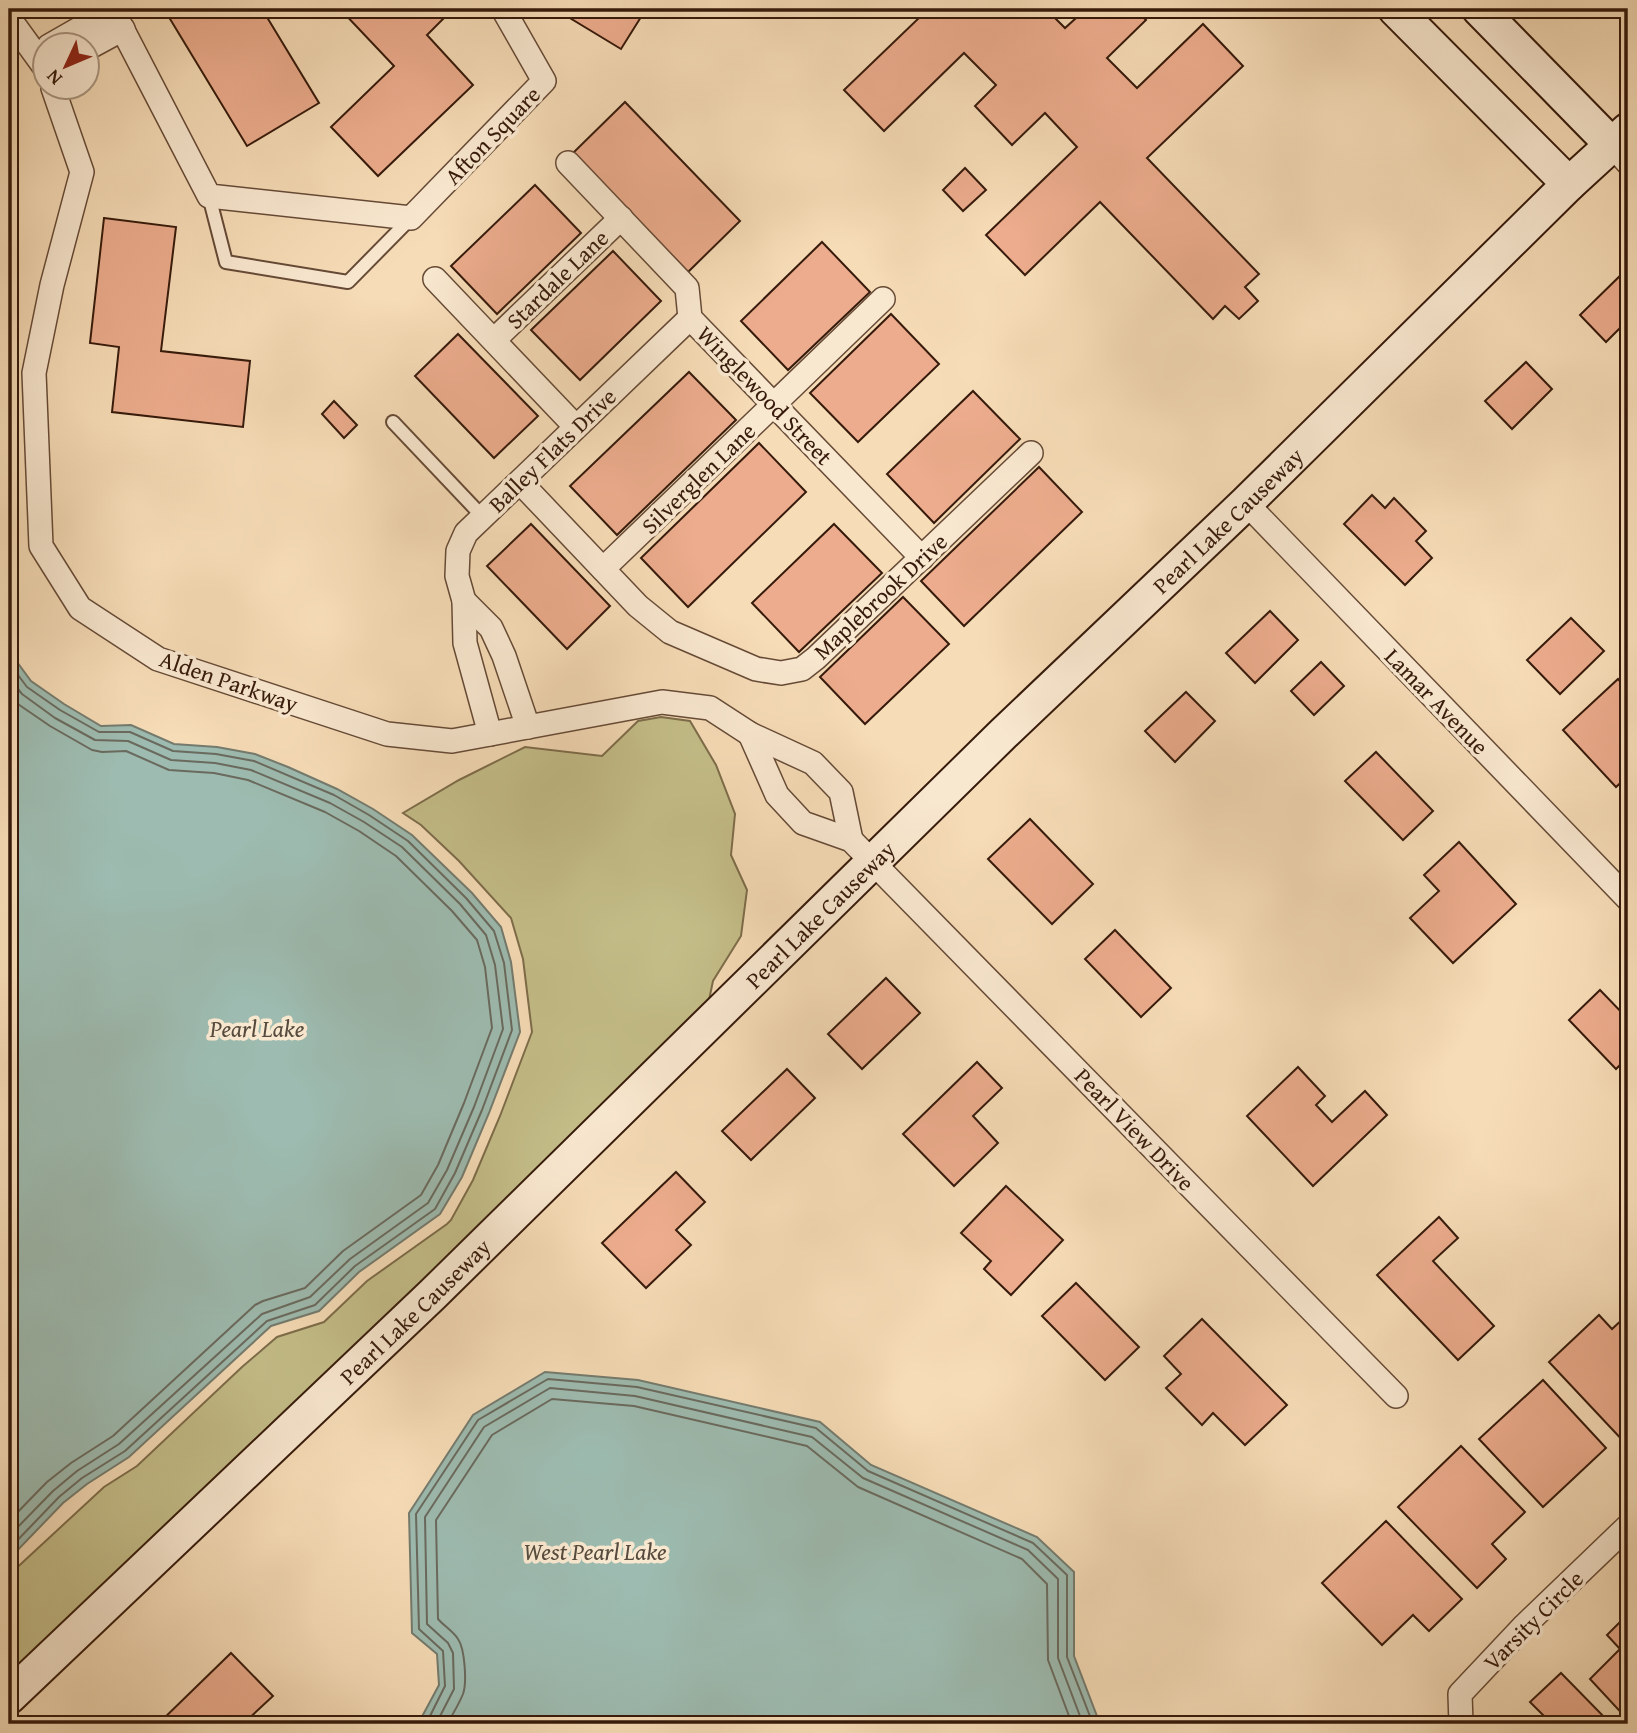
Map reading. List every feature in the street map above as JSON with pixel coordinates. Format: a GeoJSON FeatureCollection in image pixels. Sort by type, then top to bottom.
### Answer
{"type":"FeatureCollection","features":[{"type":"Feature","properties":{"kind":"street","name":"Afton Square"},"geometry":{"type":"LineString","coordinates":[[411,218],[544,81],[503,9]]}},
{"type":"Feature","properties":{"kind":"street"},"geometry":{"type":"LineString","coordinates":[[1395,9],[1569,184]]}},
{"type":"Feature","properties":{"kind":"street"},"geometry":{"type":"LineString","coordinates":[[1479,9],[1623,146]]}},
{"type":"Feature","properties":{"kind":"street","name":"Afton Square"},"geometry":{"type":"LineString","coordinates":[[116,16],[209,196]]}},
{"type":"Feature","properties":{"kind":"street"},"geometry":{"type":"LineString","coordinates":[[102,32],[116,16]]}},
{"type":"Feature","properties":{"kind":"street"},"geometry":{"type":"LineString","coordinates":[[86,32],[116,16]]}},
{"type":"Feature","properties":{"kind":"street"},"geometry":{"type":"LineString","coordinates":[[9,18],[32,42]]}},
{"type":"Feature","properties":{"kind":"street","name":"Alden Parkway"},"geometry":{"type":"LineString","coordinates":[[57,102],[82,172],[52,285],[34,373],[41,546],[80,608],[158,660],[387,734],[452,741],[662,702],[709,708],[750,734],[813,763],[841,792],[862,850]]}},
{"type":"Feature","properties":{"kind":"street","name":"Pearl Lake Causeway"},"geometry":{"type":"LineString","coordinates":[[9,1697],[432,1295],[862,850],[1003,734],[1246,503],[1569,184],[1623,146]]}},
{"type":"Feature","properties":{"kind":"street","name":"Winglewood Street"},"geometry":{"type":"LineString","coordinates":[[569,163],[687,288],[690,318],[922,558]]}},
{"type":"Feature","properties":{"kind":"street"},"geometry":{"type":"LineString","coordinates":[[209,196],[411,218]]}},
{"type":"Feature","properties":{"kind":"street","name":"Stardale Lane"},"geometry":{"type":"LineString","coordinates":[[494,340],[621,218]]}},
{"type":"Feature","properties":{"kind":"street"},"geometry":{"type":"LineString","coordinates":[[435,279],[576,427]]}},
{"type":"Feature","properties":{"kind":"street","name":"Silverglen Lane"},"geometry":{"type":"LineString","coordinates":[[603,569],[883,299]]}},
{"type":"Feature","properties":{"kind":"street","name":"Balley Flats Drive"},"geometry":{"type":"LineString","coordinates":[[489,734],[466,643],[464,601],[457,576],[458,551],[466,533],[690,318]]}},
{"type":"Feature","properties":{"kind":"street","name":"Maplebrook Drive"},"geometry":{"type":"LineString","coordinates":[[520,482],[638,606],[670,632],[756,669],[781,673],[802,669],[817,658],[1031,453]]}},
{"type":"Feature","properties":{"kind":"street","name":"Lamar Avenue"},"geometry":{"type":"LineString","coordinates":[[1246,503],[1628,899]]}},
{"type":"Feature","properties":{"kind":"street"},"geometry":{"type":"LineString","coordinates":[[464,601],[491,628],[504,656],[528,727]]}},
{"type":"Feature","properties":{"kind":"street"},"geometry":{"type":"LineString","coordinates":[[750,734],[777,795],[803,823],[862,850]]}},
{"type":"Feature","properties":{"kind":"street","name":"Pearl View Drive"},"geometry":{"type":"LineString","coordinates":[[862,850],[1396,1396]]}},
{"type":"Feature","properties":{"kind":"street","name":"Varsity Circle"},"geometry":{"type":"LineString","coordinates":[[1461,1724],[1460,1695],[1525,1625],[1628,1526]]}},
{"type":"Feature","properties":{"kind":"lane","name":"Afton Square"},"geometry":{"type":"LineString","coordinates":[[209,196],[226,262],[348,282],[411,218]]}},
{"type":"Feature","properties":{"kind":"lane"},"geometry":{"type":"LineString","coordinates":[[393,422],[483,517]]}},
{"type":"Feature","properties":{"kind":"shaded area"},"geometry":{"type":"Polygon","coordinates":[[[661,717],[690,721],[716,765],[735,814],[731,855],[747,890],[741,936],[713,981],[708,1005],[527,1182],[9,1677],[9,1575],[104,1487],[137,1466],[277,1337],[324,1322],[367,1281],[447,1224],[473,1180],[532,1032],[523,959],[511,918],[459,861],[421,825],[403,813],[459,780],[525,747],[602,756],[638,721],[661,717]]]}},
{"type":"Feature","properties":{"kind":"water"},"geometry":{"type":"Polygon","coordinates":[[[9,520],[16,556],[10,602],[9,651],[9,520]]]}},
{"type":"Feature","properties":{"kind":"water","name":"Pearl Lake"},"geometry":{"type":"Polygon","coordinates":[[[9,651],[31,681],[101,726],[131,725],[174,744],[217,747],[255,754],[337,789],[412,835],[472,893],[501,927],[511,962],[520,1032],[462,1177],[440,1214],[359,1272],[319,1311],[271,1326],[129,1457],[63,1503],[9,1559],[9,651]]]}},
{"type":"Feature","properties":{"kind":"water","name":"West Pearl Lake"},"geometry":{"type":"Polygon","coordinates":[[[545,1372],[638,1380],[820,1422],[871,1465],[1037,1537],[1074,1572],[1074,1656],[1100,1724],[418,1724],[439,1685],[437,1654],[412,1633],[409,1513],[473,1415],[545,1372]]]}},
{"type":"Feature","properties":{"kind":"building"},"geometry":{"type":"Polygon","coordinates":[[[164,9],[262,9],[319,103],[247,146],[164,9]]]}},
{"type":"Feature","properties":{"kind":"building"},"geometry":{"type":"Polygon","coordinates":[[[340,9],[443,9],[448,14],[427,35],[473,85],[378,176],[331,127],[394,66],[340,9]]]}},
{"type":"Feature","properties":{"kind":"building"},"geometry":{"type":"Polygon","coordinates":[[[555,9],[646,9],[621,49],[555,9]]]}},
{"type":"Feature","properties":{"kind":"building"},"geometry":{"type":"Polygon","coordinates":[[[914,9],[1046,9],[1065,28],[1086,9],[1136,9],[1146,20],[1107,58],[1137,88],[1203,24],[1243,66],[1147,158],[1259,274],[1245,287],[1258,301],[1239,319],[1225,306],[1213,319],[1100,202],[1025,275],[986,235],[1077,147],[1045,113],[1012,145],[975,106],[996,85],[964,53],[884,131],[844,90],[921,16],[914,9]]]}},
{"type":"Feature","properties":{"kind":"building"},"geometry":{"type":"Polygon","coordinates":[[[625,102],[740,221],[688,272],[573,153],[625,102]]]}},
{"type":"Feature","properties":{"kind":"building"},"geometry":{"type":"Polygon","coordinates":[[[965,168],[986,190],[963,211],[943,190],[965,168]]]}},
{"type":"Feature","properties":{"kind":"building"},"geometry":{"type":"Polygon","coordinates":[[[535,185],[581,233],[497,314],[451,266],[535,185]]]}},
{"type":"Feature","properties":{"kind":"building"},"geometry":{"type":"Polygon","coordinates":[[[104,218],[176,227],[161,351],[250,361],[243,427],[112,412],[119,347],[90,343],[104,218]]]}},
{"type":"Feature","properties":{"kind":"building"},"geometry":{"type":"Polygon","coordinates":[[[822,242],[870,292],[788,370],[741,321],[822,242]]]}},
{"type":"Feature","properties":{"kind":"building"},"geometry":{"type":"Polygon","coordinates":[[[613,251],[661,301],[580,380],[531,330],[613,251]]]}},
{"type":"Feature","properties":{"kind":"building"},"geometry":{"type":"Polygon","coordinates":[[[1628,268],[1628,320],[1606,342],[1580,315],[1628,268]]]}},
{"type":"Feature","properties":{"kind":"building"},"geometry":{"type":"Polygon","coordinates":[[[891,314],[939,364],[858,442],[810,393],[891,314]]]}},
{"type":"Feature","properties":{"kind":"building"},"geometry":{"type":"Polygon","coordinates":[[[458,334],[538,416],[494,458],[415,376],[458,334]]]}},
{"type":"Feature","properties":{"kind":"building"},"geometry":{"type":"Polygon","coordinates":[[[1526,362],[1552,389],[1512,429],[1485,401],[1526,362]]]}},
{"type":"Feature","properties":{"kind":"building"},"geometry":{"type":"Polygon","coordinates":[[[689,372],[736,420],[617,535],[570,486],[689,372]]]}},
{"type":"Feature","properties":{"kind":"building"},"geometry":{"type":"Polygon","coordinates":[[[973,391],[1020,439],[934,523],[887,474],[973,391]]]}},
{"type":"Feature","properties":{"kind":"building"},"geometry":{"type":"Polygon","coordinates":[[[334,401],[357,425],[344,438],[322,414],[334,401]]]}},
{"type":"Feature","properties":{"kind":"building"},"geometry":{"type":"Polygon","coordinates":[[[759,443],[806,492],[688,607],[641,558],[759,443]]]}},
{"type":"Feature","properties":{"kind":"building"},"geometry":{"type":"Polygon","coordinates":[[[1039,467],[1082,512],[964,626],[921,581],[1039,467]]]}},
{"type":"Feature","properties":{"kind":"building"},"geometry":{"type":"Polygon","coordinates":[[[1372,495],[1385,508],[1394,498],[1426,531],[1416,541],[1432,558],[1405,585],[1344,524],[1372,495]]]}},
{"type":"Feature","properties":{"kind":"building"},"geometry":{"type":"Polygon","coordinates":[[[531,524],[610,606],[567,649],[487,566],[531,524]]]}},
{"type":"Feature","properties":{"kind":"building"},"geometry":{"type":"Polygon","coordinates":[[[834,524],[882,573],[799,652],[752,603],[834,524]]]}},
{"type":"Feature","properties":{"kind":"building"},"geometry":{"type":"Polygon","coordinates":[[[903,597],[949,644],[865,724],[820,677],[903,597]]]}},
{"type":"Feature","properties":{"kind":"building"},"geometry":{"type":"Polygon","coordinates":[[[1270,611],[1298,640],[1255,683],[1226,653],[1270,611]]]}},
{"type":"Feature","properties":{"kind":"building"},"geometry":{"type":"Polygon","coordinates":[[[1571,618],[1604,651],[1560,694],[1527,660],[1571,618]]]}},
{"type":"Feature","properties":{"kind":"building"},"geometry":{"type":"Polygon","coordinates":[[[1321,662],[1344,686],[1314,715],[1291,691],[1321,662]]]}},
{"type":"Feature","properties":{"kind":"building"},"geometry":{"type":"Polygon","coordinates":[[[1618,679],[1628,690],[1628,776],[1616,787],[1563,730],[1618,679]]]}},
{"type":"Feature","properties":{"kind":"building"},"geometry":{"type":"Polygon","coordinates":[[[1186,692],[1215,721],[1175,762],[1145,731],[1186,692]]]}},
{"type":"Feature","properties":{"kind":"building"},"geometry":{"type":"Polygon","coordinates":[[[1376,752],[1433,811],[1403,840],[1345,781],[1376,752]]]}},
{"type":"Feature","properties":{"kind":"building"},"geometry":{"type":"Polygon","coordinates":[[[1030,819],[1093,884],[1052,924],[988,859],[1030,819]]]}},
{"type":"Feature","properties":{"kind":"building"},"geometry":{"type":"Polygon","coordinates":[[[1459,842],[1516,904],[1453,963],[1410,918],[1439,891],[1424,875],[1459,842]]]}},
{"type":"Feature","properties":{"kind":"building"},"geometry":{"type":"Polygon","coordinates":[[[1115,930],[1171,988],[1141,1017],[1085,959],[1115,930]]]}},
{"type":"Feature","properties":{"kind":"building"},"geometry":{"type":"Polygon","coordinates":[[[886,978],[920,1013],[862,1069],[828,1034],[886,978]]]}},
{"type":"Feature","properties":{"kind":"building"},"geometry":{"type":"Polygon","coordinates":[[[1600,990],[1628,1019],[1628,1057],[1616,1069],[1569,1020],[1600,990]]]}},
{"type":"Feature","properties":{"kind":"building"},"geometry":{"type":"Polygon","coordinates":[[[977,1062],[1002,1088],[973,1116],[998,1143],[954,1186],[903,1134],[977,1062]]]}},
{"type":"Feature","properties":{"kind":"building"},"geometry":{"type":"Polygon","coordinates":[[[1298,1067],[1325,1096],[1316,1105],[1332,1122],[1365,1091],[1387,1115],[1313,1186],[1247,1116],[1298,1067]]]}},
{"type":"Feature","properties":{"kind":"building"},"geometry":{"type":"Polygon","coordinates":[[[787,1069],[815,1098],[751,1160],[722,1131],[787,1069]]]}},
{"type":"Feature","properties":{"kind":"building"},"geometry":{"type":"Polygon","coordinates":[[[676,1172],[705,1202],[676,1230],[691,1245],[646,1288],[602,1243],[676,1172]]]}},
{"type":"Feature","properties":{"kind":"building"},"geometry":{"type":"Polygon","coordinates":[[[1006,1186],[1063,1240],[1011,1295],[984,1269],[991,1261],[961,1233],[1006,1186]]]}},
{"type":"Feature","properties":{"kind":"building"},"geometry":{"type":"Polygon","coordinates":[[[1439,1217],[1458,1238],[1433,1261],[1494,1326],[1458,1360],[1377,1275],[1439,1217]]]}},
{"type":"Feature","properties":{"kind":"building"},"geometry":{"type":"Polygon","coordinates":[[[1076,1283],[1139,1347],[1105,1380],[1042,1316],[1076,1283]]]}},
{"type":"Feature","properties":{"kind":"building"},"geometry":{"type":"Polygon","coordinates":[[[1599,1315],[1612,1329],[1626,1316],[1628,1319],[1626,1444],[1549,1362],[1599,1315]]]}},
{"type":"Feature","properties":{"kind":"building"},"geometry":{"type":"Polygon","coordinates":[[[1202,1319],[1287,1405],[1245,1445],[1213,1413],[1202,1425],[1166,1388],[1181,1374],[1164,1356],[1202,1319]]]}},
{"type":"Feature","properties":{"kind":"building"},"geometry":{"type":"Polygon","coordinates":[[[1543,1380],[1606,1448],[1543,1507],[1479,1439],[1543,1380]]]}},
{"type":"Feature","properties":{"kind":"building"},"geometry":{"type":"Polygon","coordinates":[[[1461,1446],[1525,1512],[1492,1544],[1506,1559],[1477,1588],[1398,1507],[1461,1446]]]}},
{"type":"Feature","properties":{"kind":"building"},"geometry":{"type":"Polygon","coordinates":[[[1386,1521],[1462,1599],[1429,1631],[1413,1615],[1382,1645],[1322,1583],[1386,1521]]]}},
{"type":"Feature","properties":{"kind":"building"},"geometry":{"type":"Polygon","coordinates":[[[1628,1614],[1628,1720],[1590,1679],[1620,1649],[1607,1635],[1628,1614]]]}},
{"type":"Feature","properties":{"kind":"building"},"geometry":{"type":"Polygon","coordinates":[[[231,1653],[273,1696],[243,1724],[158,1724],[231,1653]]]}},
{"type":"Feature","properties":{"kind":"building"},"geometry":{"type":"Polygon","coordinates":[[[1561,1673],[1611,1724],[1552,1724],[1530,1702],[1561,1673]]]}}]}
